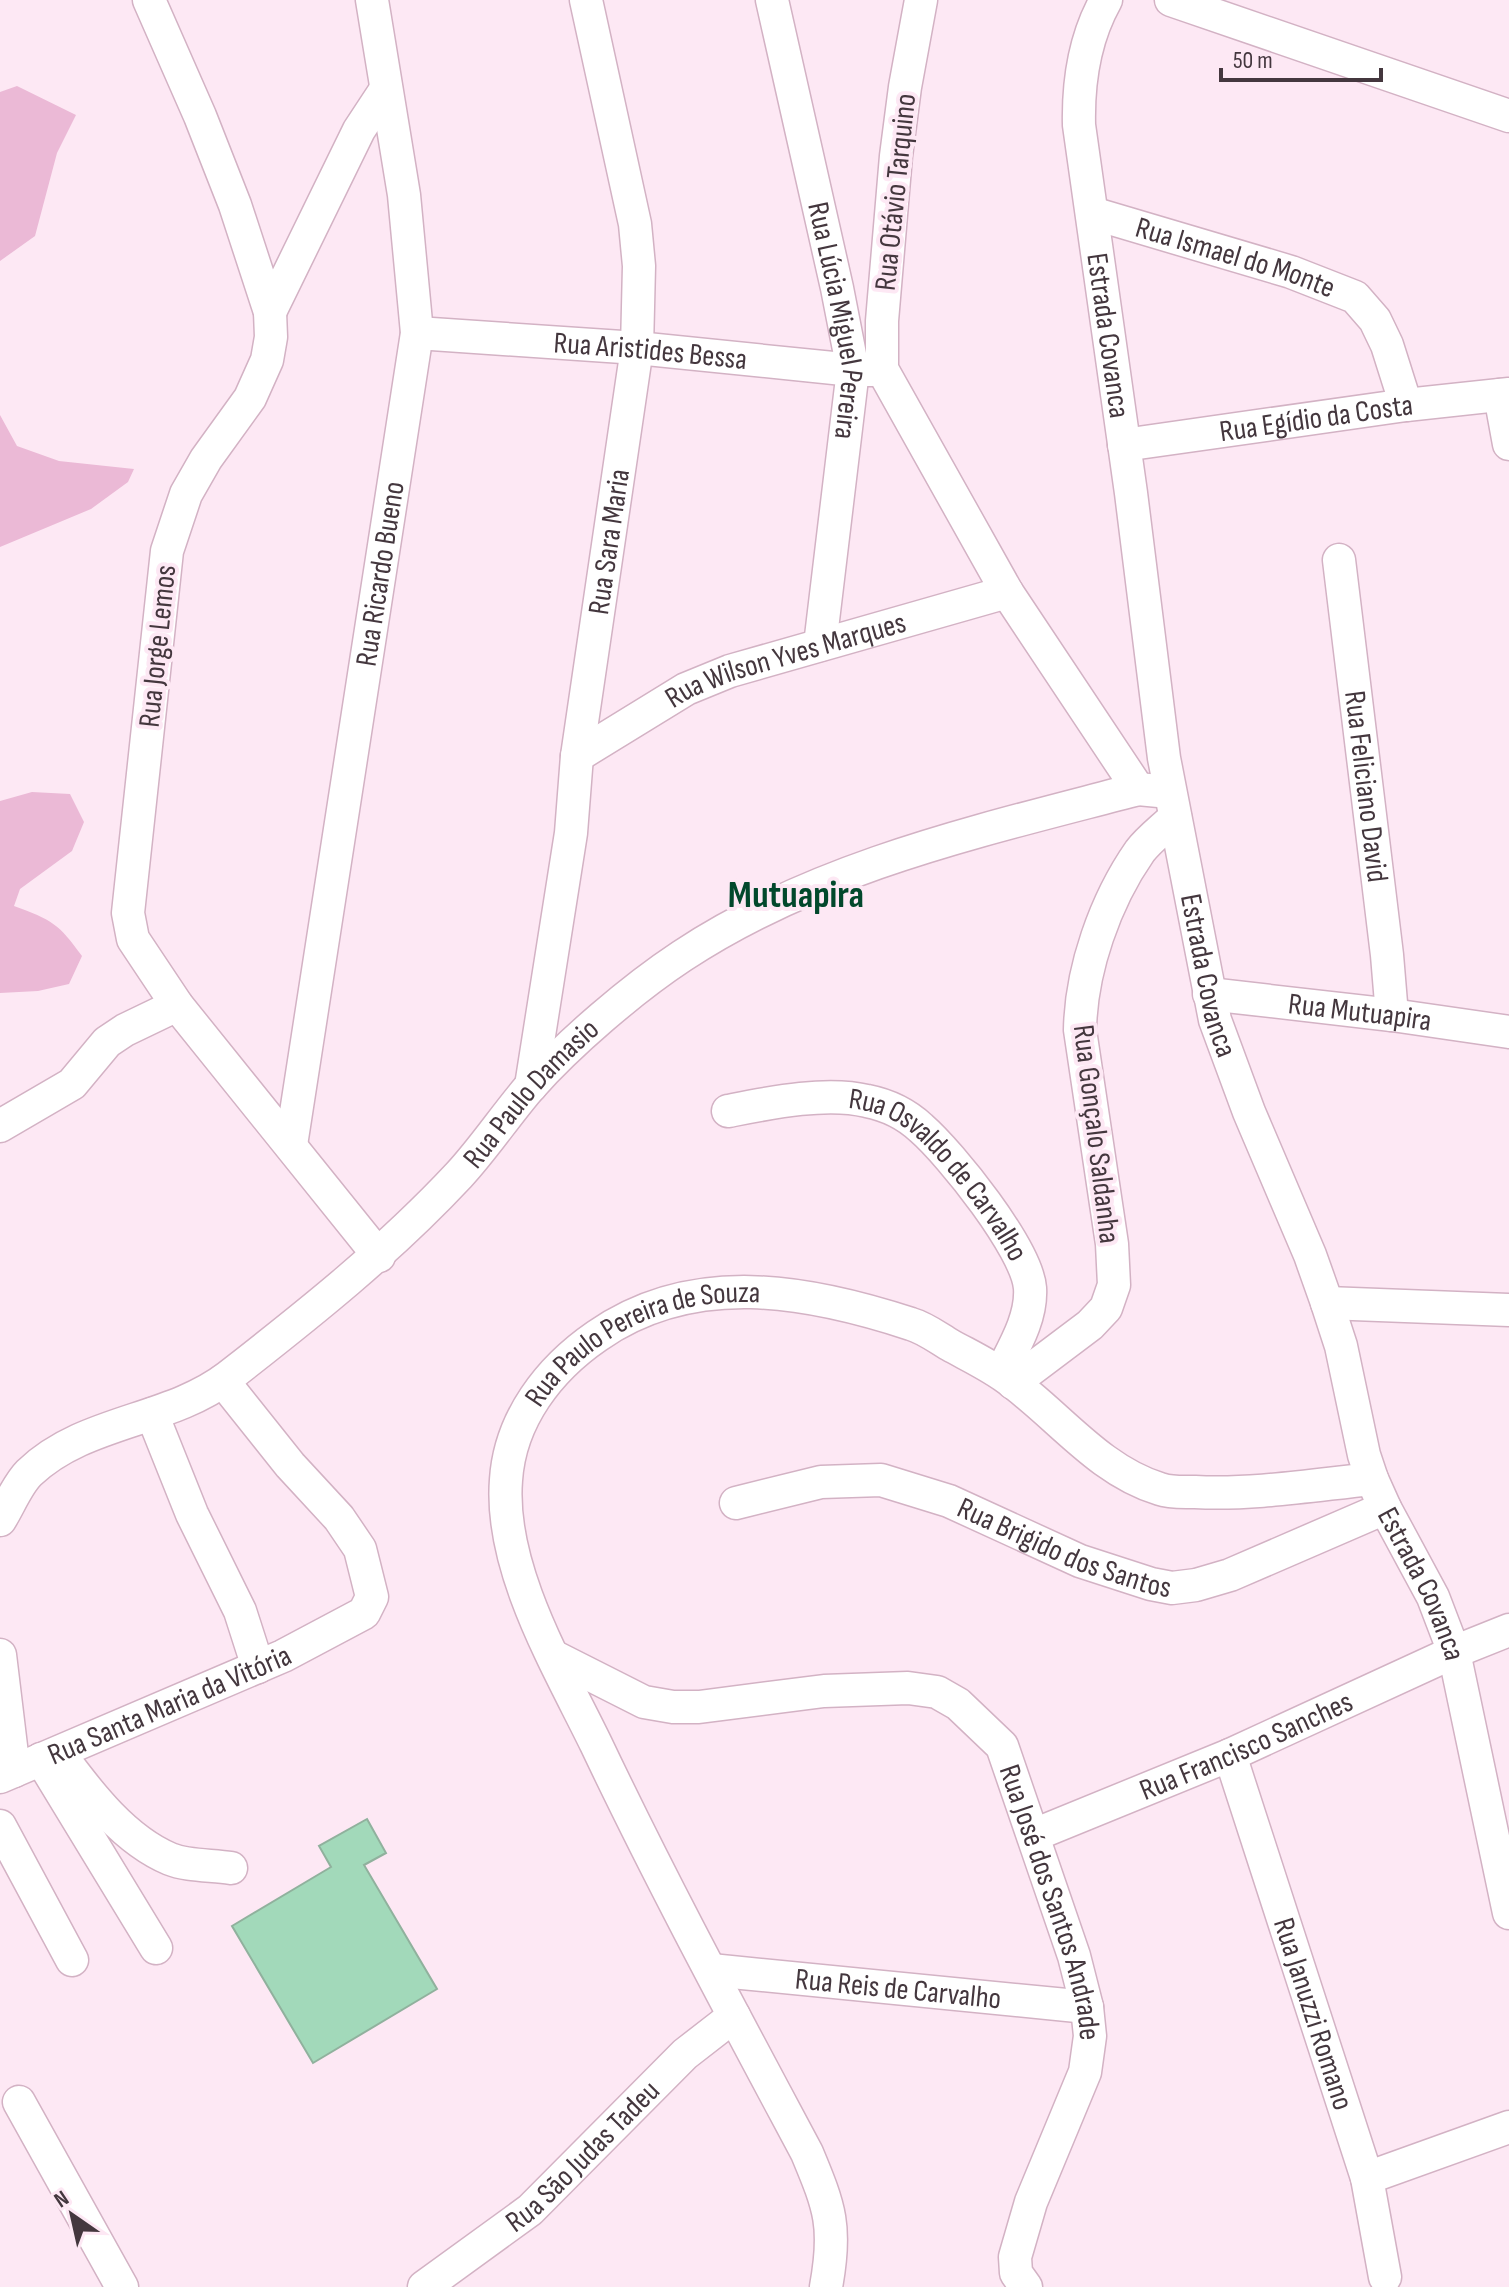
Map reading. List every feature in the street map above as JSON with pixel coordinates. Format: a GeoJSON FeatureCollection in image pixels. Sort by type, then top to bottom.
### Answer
{"type":"FeatureCollection","features":[{"type":"Feature","properties":{"kind":"street","name":"Rua Jorge Lemos"},"geometry":{"type":"LineString","coordinates":[[149,0],[220,165],[270,312],[271,337],[267,360],[250,398],[206,459],[186,494],[167,551],[128,913],[133,939],[177,1005],[379,1256]]}},
{"type":"Feature","properties":{"kind":"street","name":"Rua Ricardo Bueno"},"geometry":{"type":"LineString","coordinates":[[291,1145],[417,333],[404,195],[372,0]]}},
{"type":"Feature","properties":{"kind":"street","name":"Rua Sara Maria"},"geometry":{"type":"LineString","coordinates":[[531,1086],[571,833],[577,756],[637,348],[639,266],[635,224],[586,0]]}},
{"type":"Feature","properties":{"kind":"street","name":"Rua Lúcia Miguel Pereira"},"geometry":{"type":"LineString","coordinates":[[772,0],[837,288],[868,370],[820,645]]}},
{"type":"Feature","properties":{"kind":"street","name":"Rua Otávio Tarquino"},"geometry":{"type":"LineString","coordinates":[[921,0],[896,156],[882,321],[868,370],[1007,592]]}},
{"type":"Feature","properties":{"kind":"street","name":"Estrada Covanca"},"geometry":{"type":"LineString","coordinates":[[1106,0],[1084,53],[1078,99],[1082,155],[1173,804],[1209,994],[1228,1060],[1327,1303],[1341,1346],[1372,1479],[1433,1597],[1454,1652],[1509,1913]]}},
{"type":"Feature","properties":{"kind":"street"},"geometry":{"type":"LineString","coordinates":[[1171,0],[1509,116]]}},
{"type":"Feature","properties":{"kind":"street"},"geometry":{"type":"LineString","coordinates":[[270,312],[359,130],[386,89]]}},
{"type":"Feature","properties":{"kind":"street","name":"Rua Ismael do Monte"},"geometry":{"type":"LineString","coordinates":[[1092,213],[1291,272],[1355,297],[1375,320],[1387,345],[1406,405]]}},
{"type":"Feature","properties":{"kind":"street","name":"Rua Aristides Bessa"},"geometry":{"type":"LineString","coordinates":[[417,333],[637,348],[868,370]]}},
{"type":"Feature","properties":{"kind":"street"},"geometry":{"type":"LineString","coordinates":[[1505,395],[1509,444]]}},
{"type":"Feature","properties":{"kind":"street","name":"Rua Egídio da Costa"},"geometry":{"type":"LineString","coordinates":[[1124,445],[1406,405],[1505,395]]}},
{"type":"Feature","properties":{"kind":"street","name":"Rua Feliciano David"},"geometry":{"type":"LineString","coordinates":[[1339,560],[1392,1015]]}},
{"type":"Feature","properties":{"kind":"street"},"geometry":{"type":"LineString","coordinates":[[1007,592],[1138,789],[1173,804]]}},
{"type":"Feature","properties":{"kind":"street","name":"Rua Wilson Yves Marques"},"geometry":{"type":"LineString","coordinates":[[577,756],[686,689],[730,671],[1007,592]]}},
{"type":"Feature","properties":{"kind":"street","name":"Rua Paulo Damasio"},"geometry":{"type":"LineString","coordinates":[[0,1520],[27,1475],[59,1450],[199,1396],[223,1381],[379,1256],[461,1173],[531,1086],[607,1014],[680,958],[738,922],[813,886],[1016,821],[1138,789]]}},
{"type":"Feature","properties":{"kind":"street","name":"Rua Gonçalo Saldanha"},"geometry":{"type":"LineString","coordinates":[[1007,1378],[1090,1325],[1106,1308],[1114,1285],[1112,1244],[1080,1030],[1081,1006],[1094,945],[1124,878],[1173,804]]}},
{"type":"Feature","properties":{"kind":"street","name":"Rua Mutuapira"},"geometry":{"type":"LineString","coordinates":[[1209,994],[1509,1032]]}},
{"type":"Feature","properties":{"kind":"street"},"geometry":{"type":"LineString","coordinates":[[0,1126],[72,1084],[107,1042],[177,1005]]}},
{"type":"Feature","properties":{"kind":"street","name":"Rua Osvaldo de Carvalho"},"geometry":{"type":"LineString","coordinates":[[728,1111],[799,1098],[864,1100],[891,1108],[920,1127],[962,1172],[1026,1269],[1030,1289],[1026,1319],[1007,1378]]}},
{"type":"Feature","properties":{"kind":"street","name":"Rua Paulo Pereira de Souza"},"geometry":{"type":"LineString","coordinates":[[826,2287],[833,2238],[828,2204],[807,2153],[631,1819],[553,1656],[516,1568],[507,1525],[505,1478],[514,1437],[531,1400],[573,1353],[612,1326],[655,1304],[716,1291],[778,1292],[916,1325],[1007,1378],[1097,1454],[1163,1491],[1227,1493],[1372,1479]]}},
{"type":"Feature","properties":{"kind":"street"},"geometry":{"type":"LineString","coordinates":[[1327,1303],[1509,1310]]}},
{"type":"Feature","properties":{"kind":"street","name":"Rua Santa Maria da Vitória"},"geometry":{"type":"LineString","coordinates":[[28,1764],[258,1667],[364,1613],[372,1597],[360,1549],[339,1518],[290,1465],[223,1381]]}},
{"type":"Feature","properties":{"kind":"street"},"geometry":{"type":"LineString","coordinates":[[152,1414],[192,1514],[240,1611],[258,1667]]}},
{"type":"Feature","properties":{"kind":"street","name":"Rua Brigido dos Santos"},"geometry":{"type":"LineString","coordinates":[[736,1503],[821,1482],[881,1480],[949,1501],[1080,1561],[1172,1588],[1230,1575],[1385,1508]]}},
{"type":"Feature","properties":{"kind":"street","name":"Rua Francisco Sanches"},"geometry":{"type":"LineString","coordinates":[[1034,1835],[1230,1755],[1454,1652],[1509,1630]]}},
{"type":"Feature","properties":{"kind":"street"},"geometry":{"type":"LineString","coordinates":[[0,1655],[28,1764],[156,1948]]}},
{"type":"Feature","properties":{"kind":"street","name":"Rua José dos Santos Andrade"},"geometry":{"type":"LineString","coordinates":[[553,1656],[644,1702],[673,1707],[824,1691],[908,1688],[937,1692],[981,1723],[1002,1746],[1074,1956],[1087,2007],[1090,2036],[1085,2072],[1031,2202],[1015,2257],[1016,2273],[1026,2287]]}},
{"type":"Feature","properties":{"kind":"street","name":"Rua Januzzi Romano"},"geometry":{"type":"LineString","coordinates":[[1230,1755],[1367,2178],[1385,2277]]}},
{"type":"Feature","properties":{"kind":"street"},"geometry":{"type":"LineString","coordinates":[[28,1764],[84,1788],[137,1841],[172,1860],[231,1868]]}},
{"type":"Feature","properties":{"kind":"street"},"geometry":{"type":"LineString","coordinates":[[0,1826],[72,1960]]}},
{"type":"Feature","properties":{"kind":"street","name":"Rua Reis de Carvalho"},"geometry":{"type":"LineString","coordinates":[[711,1970],[1087,2007]]}},
{"type":"Feature","properties":{"kind":"street","name":"Rua São Judas Tadeu"},"geometry":{"type":"LineString","coordinates":[[424,2287],[530,2210],[685,2054],[734,2016]]}},
{"type":"Feature","properties":{"kind":"street"},"geometry":{"type":"LineString","coordinates":[[19,2102],[122,2287]]}},
{"type":"Feature","properties":{"kind":"street"},"geometry":{"type":"LineString","coordinates":[[1367,2178],[1509,2127]]}},
{"type":"Feature","properties":{"kind":"shaded area"},"geometry":{"type":"Polygon","coordinates":[[[17,86],[76,115],[57,153],[35,236],[0,261],[0,92],[17,86]]]}},
{"type":"Feature","properties":{"kind":"shaded area"},"geometry":{"type":"Polygon","coordinates":[[[0,415],[17,446],[59,461],[134,469],[128,482],[91,509],[0,547],[0,415]]]}},
{"type":"Feature","properties":{"kind":"shaded area"},"geometry":{"type":"Polygon","coordinates":[[[32,792],[70,794],[84,822],[72,851],[20,889],[14,906],[53,924],[82,956],[69,984],[38,991],[0,993],[0,801],[32,792]]]}},
{"type":"Feature","properties":{"kind":"building"},"geometry":{"type":"Polygon","coordinates":[[[367,1819],[386,1853],[364,1865],[437,1989],[313,2063],[232,1926],[331,1867],[319,1846],[367,1819]]]}},
{"type":"Feature","properties":{"kind":"district","name":"Mutuapira"},"geometry":{"type":"Point","coordinates":[796,894]}}]}
